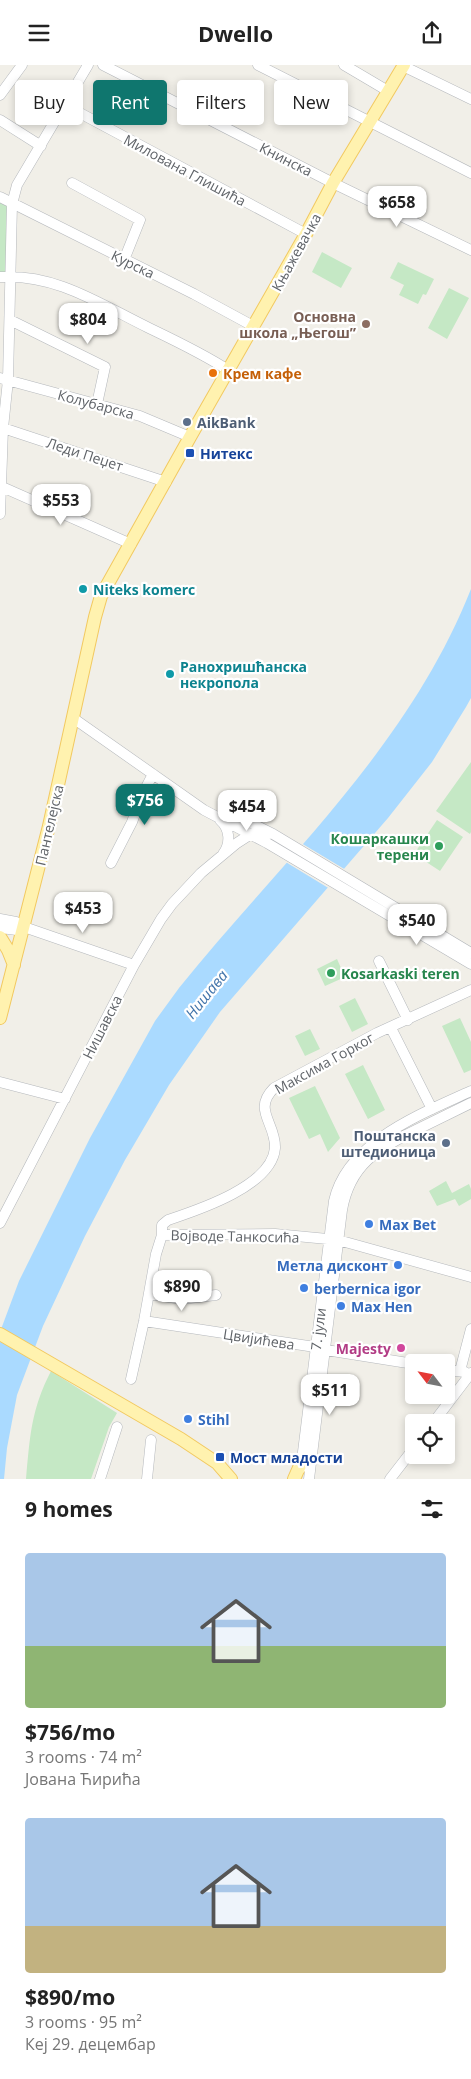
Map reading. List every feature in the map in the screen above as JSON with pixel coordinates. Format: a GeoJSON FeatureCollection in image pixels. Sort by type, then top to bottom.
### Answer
{"type":"FeatureCollection","features":[{"type":"Feature","properties":{"kind":"main road","name":"Књажевачка"},"geometry":{"type":"LineString","coordinates":[[130,544],[306,235],[333,183],[404,65]]}},
{"type":"Feature","properties":{"kind":"main road","name":"Пантелејска"},"geometry":{"type":"LineString","coordinates":[[0,1018],[49,827],[98,606],[107,583],[130,544]]}},
{"type":"Feature","properties":{"kind":"main road"},"geometry":{"type":"LineString","coordinates":[[0,937],[14,965]]}},
{"type":"Feature","properties":{"kind":"main road"},"geometry":{"type":"LineString","coordinates":[[0,1333],[200,1451],[217,1463],[231,1479]]}},
{"type":"Feature","properties":{"kind":"main road"},"geometry":{"type":"LineString","coordinates":[[294,1479],[302,1461]]}},
{"type":"Feature","properties":{"kind":"street"},"geometry":{"type":"LineString","coordinates":[[0,95],[22,65]]}},
{"type":"Feature","properties":{"kind":"street"},"geometry":{"type":"LineString","coordinates":[[79,80],[88,65]]}},
{"type":"Feature","properties":{"kind":"street","name":"Книнска"},"geometry":{"type":"LineString","coordinates":[[103,65],[333,183],[471,250]]}},
{"type":"Feature","properties":{"kind":"street"},"geometry":{"type":"LineString","coordinates":[[258,65],[369,123],[471,173]]}},
{"type":"Feature","properties":{"kind":"street"},"geometry":{"type":"LineString","coordinates":[[344,65],[388,91]]}},
{"type":"Feature","properties":{"kind":"street"},"geometry":{"type":"LineString","coordinates":[[404,65],[471,99]]}},
{"type":"Feature","properties":{"kind":"street","name":"Милована Глишића"},"geometry":{"type":"LineString","coordinates":[[83,115],[306,235]]}},
{"type":"Feature","properties":{"kind":"street"},"geometry":{"type":"LineString","coordinates":[[0,120],[42,146]]}},
{"type":"Feature","properties":{"kind":"street"},"geometry":{"type":"LineString","coordinates":[[0,514],[4,379],[10,320],[12,204],[17,185],[54,125]]}},
{"type":"Feature","properties":{"kind":"street"},"geometry":{"type":"LineString","coordinates":[[72,183],[140,220],[124,260]]}},
{"type":"Feature","properties":{"kind":"street","name":"Курска"},"geometry":{"type":"LineString","coordinates":[[0,197],[194,293],[253,326]]}},
{"type":"Feature","properties":{"kind":"street"},"geometry":{"type":"LineString","coordinates":[[0,277],[31,277],[50,281],[74,290],[187,346],[228,370]]}},
{"type":"Feature","properties":{"kind":"street"},"geometry":{"type":"LineString","coordinates":[[10,320],[106,367],[97,404]]}},
{"type":"Feature","properties":{"kind":"street","name":"Колубарска"},"geometry":{"type":"LineString","coordinates":[[4,379],[140,416],[190,437]]}},
{"type":"Feature","properties":{"kind":"street","name":"Леди Пеџет"},"geometry":{"type":"LineString","coordinates":[[3,428],[166,482]]}},
{"type":"Feature","properties":{"kind":"street"},"geometry":{"type":"LineString","coordinates":[[1,486],[130,544]]}},
{"type":"Feature","properties":{"kind":"street"},"geometry":{"type":"LineString","coordinates":[[73,718],[204,810],[251,835],[265,833],[269,840]]}},
{"type":"Feature","properties":{"kind":"street"},"geometry":{"type":"LineString","coordinates":[[111,863],[153,775]]}},
{"type":"Feature","properties":{"kind":"street"},"geometry":{"type":"LineString","coordinates":[[220,818],[250,823],[269,840],[471,953]]}},
{"type":"Feature","properties":{"kind":"street"},"geometry":{"type":"LineString","coordinates":[[220,818],[232,829],[234,835],[234,843],[225,853]]}},
{"type":"Feature","properties":{"kind":"street","name":"Нишавска"},"geometry":{"type":"LineString","coordinates":[[0,1223],[134,965],[172,904],[201,873],[251,835]]}},
{"type":"Feature","properties":{"kind":"street"},"geometry":{"type":"LineString","coordinates":[[225,853],[248,843],[269,840]]}},
{"type":"Feature","properties":{"kind":"street"},"geometry":{"type":"LineString","coordinates":[[363,893],[471,964]]}},
{"type":"Feature","properties":{"kind":"street"},"geometry":{"type":"LineString","coordinates":[[0,919],[134,965]]}},
{"type":"Feature","properties":{"kind":"street"},"geometry":{"type":"LineString","coordinates":[[0,928],[20,930],[24,927]]}},
{"type":"Feature","properties":{"kind":"street"},"geometry":{"type":"LineString","coordinates":[[379,961],[413,1018]]}},
{"type":"Feature","properties":{"kind":"street","name":"Максима Горког"},"geometry":{"type":"LineString","coordinates":[[270,1161],[275,1149],[274,1133],[263,1109],[267,1095],[274,1088],[377,1033],[471,990]]}},
{"type":"Feature","properties":{"kind":"street","name":"Максима Горког"},"geometry":{"type":"LineString","coordinates":[[391,1028],[432,1109]]}},
{"type":"Feature","properties":{"kind":"street"},"geometry":{"type":"LineString","coordinates":[[0,1082],[65,1099]]}},
{"type":"Feature","properties":{"kind":"street"},"geometry":{"type":"LineString","coordinates":[[334,1240],[336,1194],[350,1166],[378,1139],[432,1109],[471,1091]]}},
{"type":"Feature","properties":{"kind":"street"},"geometry":{"type":"LineString","coordinates":[[334,1240],[346,1192],[358,1169],[391,1142],[471,1103]]}},
{"type":"Feature","properties":{"kind":"street","name":"Војводе Танкосића"},"geometry":{"type":"LineString","coordinates":[[270,1161],[259,1176],[233,1194],[168,1220],[162,1225],[162,1235],[275,1234],[334,1240],[471,1277]]}},
{"type":"Feature","properties":{"kind":"street"},"geometry":{"type":"LineString","coordinates":[[130,1379],[144,1321],[156,1254],[162,1235]]}},
{"type":"Feature","properties":{"kind":"street","name":"7. јули"},"geometry":{"type":"LineString","coordinates":[[309,1479],[321,1349],[334,1240]]}},
{"type":"Feature","properties":{"kind":"street"},"geometry":{"type":"LineString","coordinates":[[149,1294],[182,1299],[216,1295]]}},
{"type":"Feature","properties":{"kind":"street","name":"Цвијићева"},"geometry":{"type":"LineString","coordinates":[[144,1321],[405,1363]]}},
{"type":"Feature","properties":{"kind":"street"},"geometry":{"type":"LineString","coordinates":[[439,1414],[467,1373],[471,1329]]}},
{"type":"Feature","properties":{"kind":"street","name":"7. јули"},"geometry":{"type":"LineString","coordinates":[[300,1479],[321,1349]]}},
{"type":"Feature","properties":{"kind":"street"},"geometry":{"type":"LineString","coordinates":[[100,1479],[118,1427]]}},
{"type":"Feature","properties":{"kind":"street"},"geometry":{"type":"LineString","coordinates":[[147,1479],[151,1440]]}},
{"type":"Feature","properties":{"kind":"street"},"geometry":{"type":"LineString","coordinates":[[390,1479],[405,1460]]}},
{"type":"Feature","properties":{"kind":"green space"},"geometry":{"type":"Polygon","coordinates":[[[0,198],[10,203],[7,273],[0,273],[0,198]]]}},
{"type":"Feature","properties":{"kind":"green space"},"geometry":{"type":"Polygon","coordinates":[[[322,252],[352,268],[341,288],[312,272],[322,252]]]}},
{"type":"Feature","properties":{"kind":"green space"},"geometry":{"type":"Polygon","coordinates":[[[398,262],[434,279],[426,295],[423,294],[418,304],[399,295],[404,285],[390,278],[398,262]]]}},
{"type":"Feature","properties":{"kind":"green space"},"geometry":{"type":"Polygon","coordinates":[[[449,288],[469,298],[447,339],[428,328],[449,288]]]}},
{"type":"Feature","properties":{"kind":"green space"},"geometry":{"type":"Polygon","coordinates":[[[471,762],[471,832],[470,834],[436,811],[471,762]]]}},
{"type":"Feature","properties":{"kind":"green space","name":"Кошаркашки терени"},"geometry":{"type":"Polygon","coordinates":[[[437,820],[463,837],[440,871],[414,854],[437,820]]]}},
{"type":"Feature","properties":{"kind":"green space","name":"Kosarkaski teren"},"geometry":{"type":"Polygon","coordinates":[[[337,959],[345,977],[325,986],[317,969],[337,959]]]}},
{"type":"Feature","properties":{"kind":"green space"},"geometry":{"type":"Polygon","coordinates":[[[355,998],[368,1024],[352,1032],[339,1006],[355,998]]]}},
{"type":"Feature","properties":{"kind":"green space"},"geometry":{"type":"Polygon","coordinates":[[[460,1018],[471,1042],[471,1070],[464,1073],[442,1026],[460,1018]]]}},
{"type":"Feature","properties":{"kind":"green space"},"geometry":{"type":"Polygon","coordinates":[[[310,1029],[320,1049],[305,1056],[295,1036],[310,1029]]]}},
{"type":"Feature","properties":{"kind":"green space"},"geometry":{"type":"Polygon","coordinates":[[[363,1065],[385,1110],[368,1119],[345,1074],[363,1065]]]}},
{"type":"Feature","properties":{"kind":"green space"},"geometry":{"type":"Polygon","coordinates":[[[315,1086],[340,1138],[328,1152],[320,1134],[309,1139],[289,1098],[315,1086]]]}},
{"type":"Feature","properties":{"kind":"green space"},"geometry":{"type":"Polygon","coordinates":[[[446,1181],[452,1193],[469,1184],[471,1199],[459,1206],[455,1199],[437,1206],[429,1191],[446,1181]]]}},
{"type":"Feature","properties":{"kind":"green space"},"geometry":{"type":"Polygon","coordinates":[[[51,1371],[117,1413],[109,1427],[91,1479],[26,1479],[32,1423],[39,1398],[51,1371]]]}},
{"type":"Feature","properties":{"kind":"water","name":"Нишава"},"geometry":{"type":"Polygon","coordinates":[[[471,589],[471,698],[432,762],[388,818],[220,1012],[169,1085],[125,1160],[85,1236],[43,1326],[17,1395],[7,1448],[4,1479],[0,1479],[0,1332],[19,1281],[90,1138],[155,1021],[179,988],[301,847],[379,751],[414,700],[445,646],[471,589]]]}},
{"type":"Feature","properties":{"kind":"pier"},"geometry":{"type":"Polygon","coordinates":[[[301,843],[346,870],[330,889],[284,861],[301,843]]]}},
{"type":"Feature","properties":{"kind":"place","name":"Основна школа „Његош”"},"geometry":{"type":"Point","coordinates":[366,324]}},
{"type":"Feature","properties":{"kind":"place","name":"Крем кафе"},"geometry":{"type":"Point","coordinates":[213,373]}},
{"type":"Feature","properties":{"kind":"place","name":"AikBank"},"geometry":{"type":"Point","coordinates":[187,422]}},
{"type":"Feature","properties":{"kind":"place","name":"Нитекс"},"geometry":{"type":"Point","coordinates":[190,453]}},
{"type":"Feature","properties":{"kind":"place","name":"Niteks komerc"},"geometry":{"type":"Point","coordinates":[83,589]}},
{"type":"Feature","properties":{"kind":"place","name":"Ранохришћанска некропола"},"geometry":{"type":"Point","coordinates":[170,674]}},
{"type":"Feature","properties":{"kind":"place","name":"Кошаркашки терени"},"geometry":{"type":"Point","coordinates":[439,846]}},
{"type":"Feature","properties":{"kind":"place","name":"Kosarkaski teren"},"geometry":{"type":"Point","coordinates":[331,973]}},
{"type":"Feature","properties":{"kind":"place","name":"Поштанска штедионица"},"geometry":{"type":"Point","coordinates":[446,1143]}},
{"type":"Feature","properties":{"kind":"place","name":"Max Bet"},"geometry":{"type":"Point","coordinates":[369,1224]}},
{"type":"Feature","properties":{"kind":"place","name":"Метла дисконт"},"geometry":{"type":"Point","coordinates":[398,1265]}},
{"type":"Feature","properties":{"kind":"place","name":"berbernica igor"},"geometry":{"type":"Point","coordinates":[304,1288]}},
{"type":"Feature","properties":{"kind":"place","name":"Max Hen"},"geometry":{"type":"Point","coordinates":[341,1306]}},
{"type":"Feature","properties":{"kind":"place","name":"Majesty"},"geometry":{"type":"Point","coordinates":[401,1348]}},
{"type":"Feature","properties":{"kind":"place","name":"Stihl"},"geometry":{"type":"Point","coordinates":[188,1419]}},
{"type":"Feature","properties":{"kind":"place","name":"Мост младости"},"geometry":{"type":"Point","coordinates":[220,1457]}}]}
